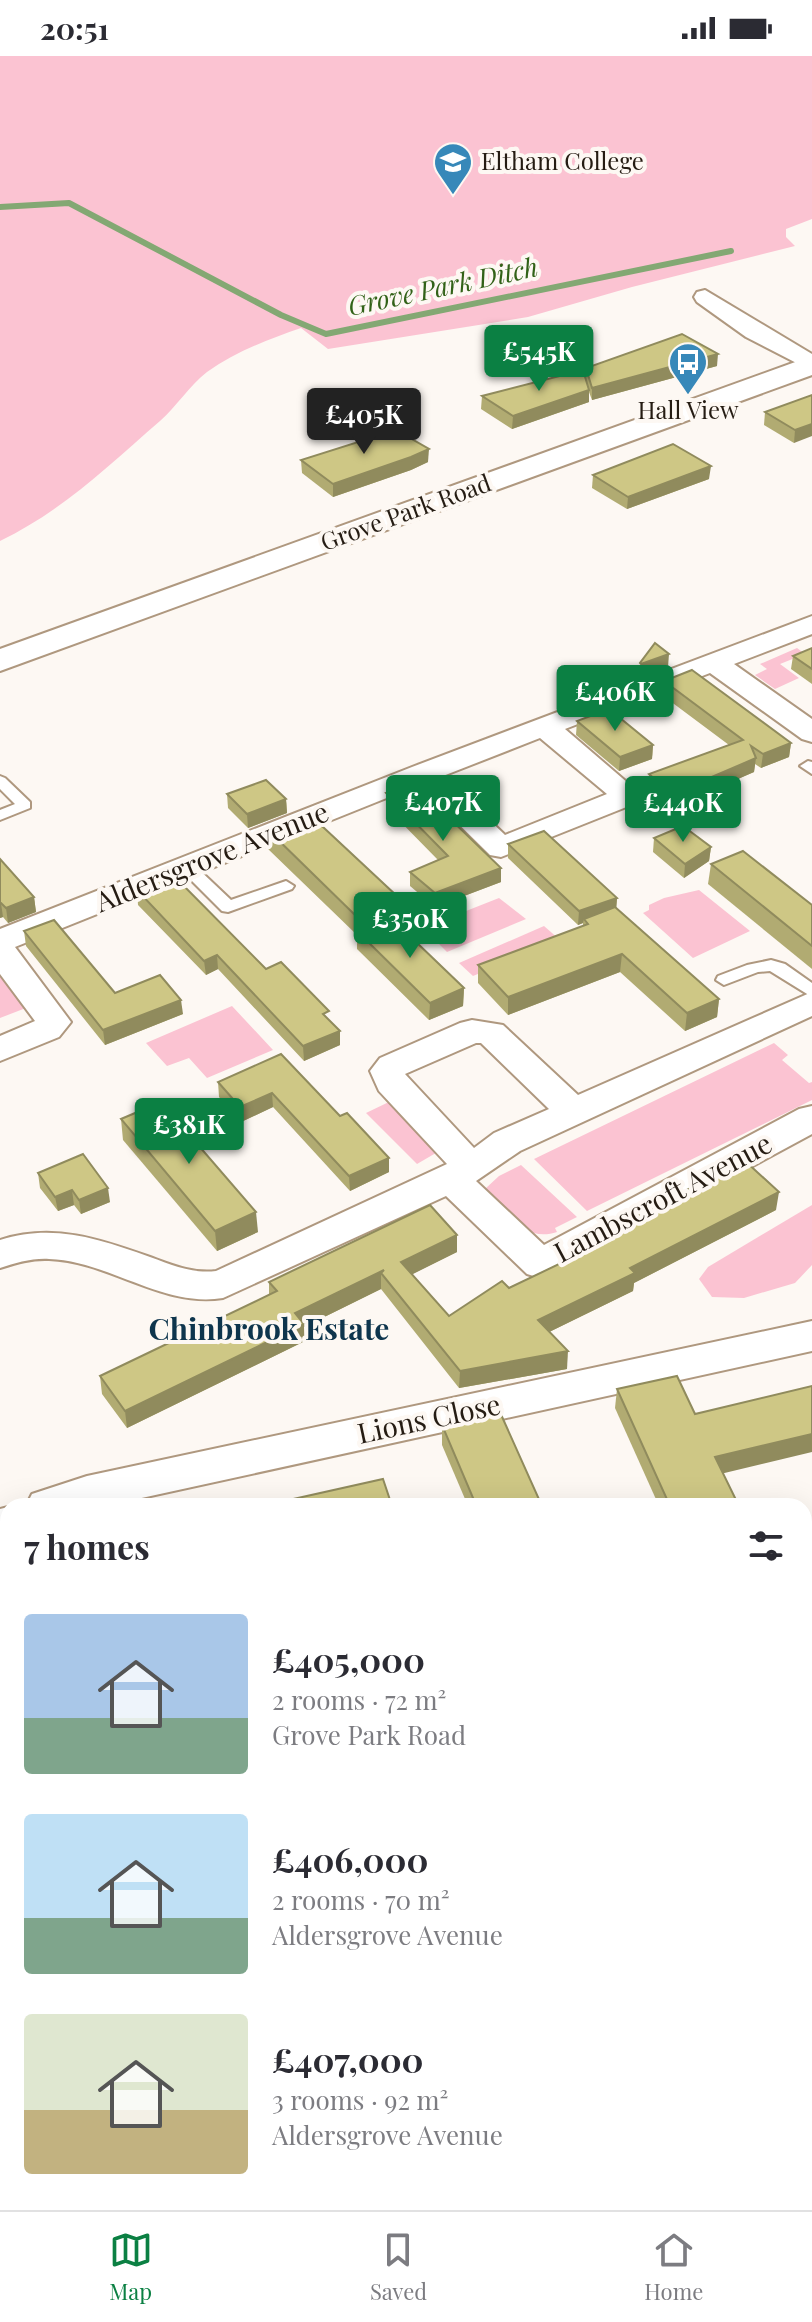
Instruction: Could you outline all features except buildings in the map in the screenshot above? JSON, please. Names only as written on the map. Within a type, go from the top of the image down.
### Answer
[{"type":"main road","name":"Grove Park Road","points":[[0,661],[812,364]]},
{"type":"street","points":[[705,297],[754,332],[812,364]]},
{"type":"street","name":"Aldersgrove Avenue","points":[[0,941],[423,773],[812,624]]},
{"type":"street","points":[[715,663],[812,733]]},
{"type":"street","points":[[423,773],[501,848],[628,796],[546,728]]},
{"type":"street","points":[[0,951],[54,1022],[47,1029],[0,1049]]},
{"type":"street","points":[[0,1254],[16,1247],[51,1242],[183,1283],[204,1287],[223,1284],[461,1172],[507,1142],[809,1006]]},
{"type":"street","points":[[461,1172],[391,1083],[387,1071],[392,1066],[472,1031],[491,1033],[575,1113]]},
{"type":"street","name":"Lambscroft Avenue","points":[[461,1172],[540,1264],[812,1118]]},
{"type":"street","name":"Lions Close","points":[[72,1498],[812,1336]]},
{"type":"lane","points":[[0,781],[25,805],[0,815]]},
{"type":"lane","points":[[187,867],[228,907],[286,886]]},
{"type":"lane","points":[[724,980],[759,965],[776,964],[809,1006]]},
{"type":"shaded area","name":"Eltham College","points":[[0,56],[812,56],[812,219],[786,229],[786,237],[795,246],[528,317],[328,349],[301,328],[265,341],[207,372],[160,421],[85,486],[45,515],[0,541]]},
{"type":"shaded area","points":[[797,648],[805,654],[780,664],[799,678],[775,689],[755,675],[767,669],[760,664]]},
{"type":"shaded area","points":[[699,890],[750,931],[693,958],[643,913],[649,910],[649,905],[664,898]]},
{"type":"shaded area","points":[[499,898],[526,919],[447,952],[423,928]]},
{"type":"shaded area","points":[[544,926],[560,940],[473,976],[459,963]]},
{"type":"shaded area","points":[[0,968],[31,1006],[0,1018]]},
{"type":"shaded area","points":[[232,1006],[273,1050],[207,1078],[189,1058],[167,1066],[146,1043]]},
{"type":"shaded area","points":[[774,1043],[788,1055],[782,1060],[809,1083],[812,1082],[812,1100],[587,1211],[534,1159]]},
{"type":"shaded area","points":[[393,1100],[441,1150],[417,1164],[366,1113]]},
{"type":"shaded area","points":[[521,1165],[577,1217],[555,1228],[557,1232],[553,1233],[535,1233],[523,1228],[485,1189],[499,1176]]},
{"type":"shaded area","points":[[812,1205],[812,1265],[795,1283],[744,1298],[712,1297],[699,1279],[708,1267]]},
{"type":"waterway","name":"Grove Park Ditch","points":[[0,207],[69,203],[281,315],[326,334],[731,251]]},
{"type":"place","name":"Eltham College","points":[[453,196]]},
{"type":"place","name":"Hall View","points":[[688,396]]},
{"type":"district","name":"Chinbrook Estate","points":[[269,1330]]}]
